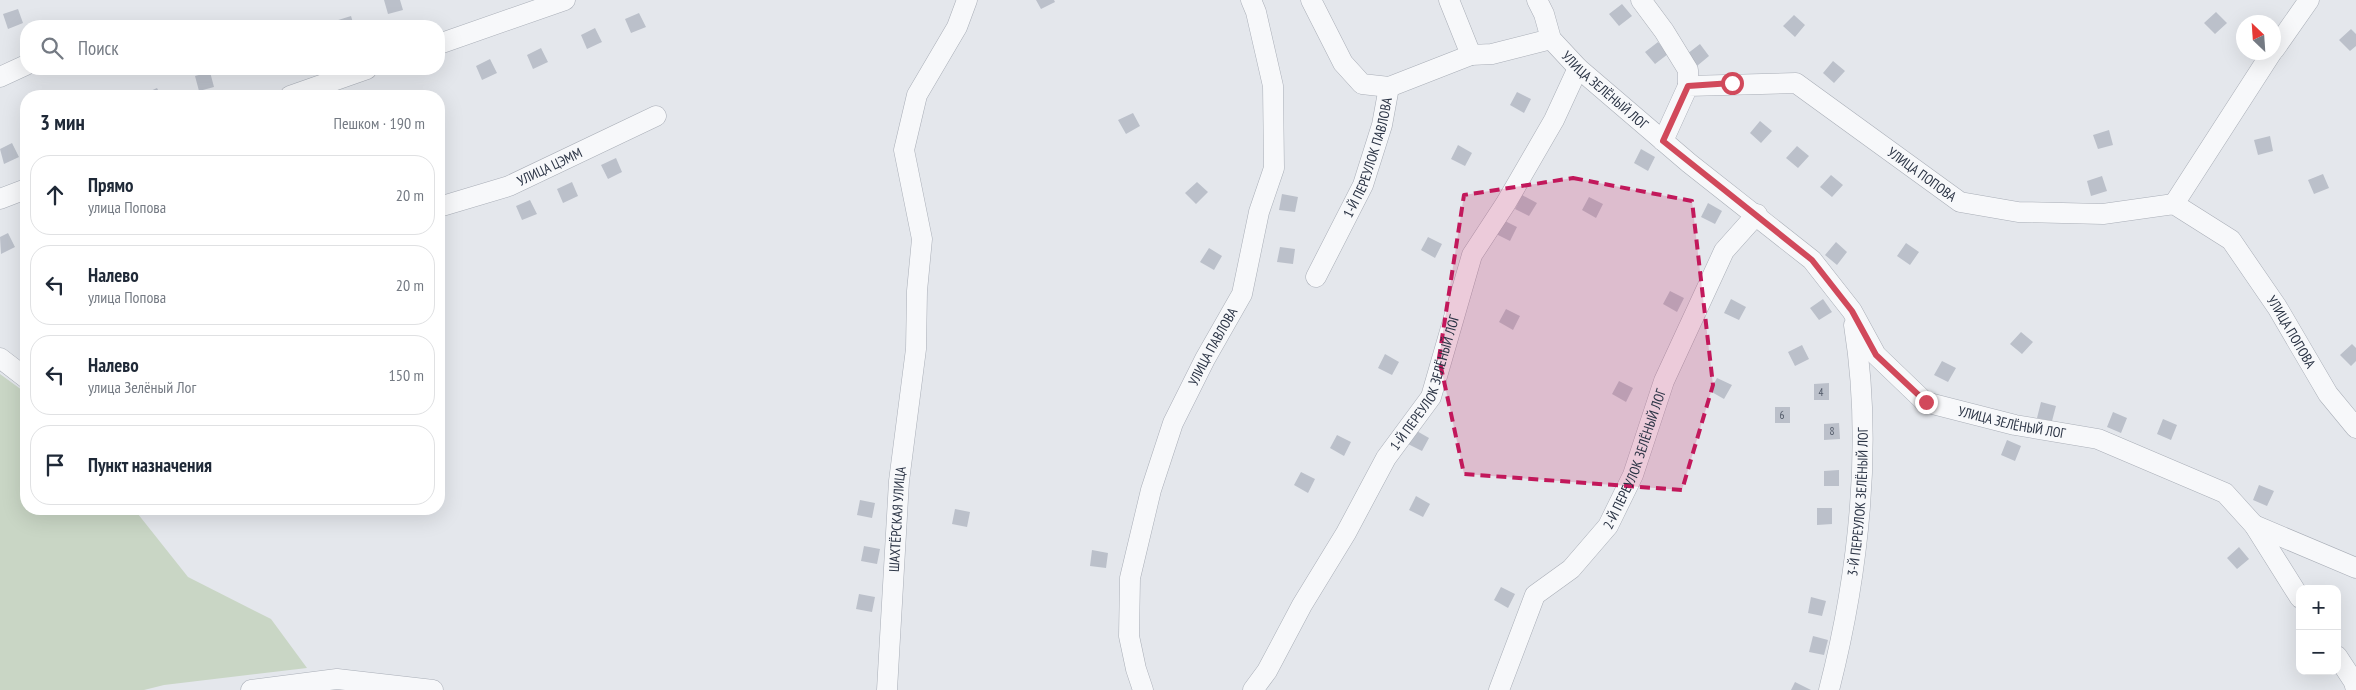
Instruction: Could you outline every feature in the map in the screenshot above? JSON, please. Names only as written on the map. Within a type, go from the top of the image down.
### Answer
[{"type":"street","points":[[445,42],[565,0]]},
{"type":"street","name":"ШАХТЁРСКАЯ УЛИЦА","points":[[887,690],[900,481],[916,349],[917,291],[922,239],[904,150],[917,94],[957,27],[967,0]]},
{"type":"street","name":"УЛИЦА ПАВЛОВА","points":[[1143,690],[1129,636],[1130,578],[1151,490],[1172,423],[1205,359],[1242,294],[1259,212],[1274,168],[1273,86],[1256,12],[1251,0]]},
{"type":"street","points":[[1311,0],[1343,63],[1362,84],[1389,87]]},
{"type":"street","points":[[1449,0],[1471,55]]},
{"type":"street","name":"УЛИЦА ЗЕЛЁНЫЙ ЛОГ","points":[[1537,0],[1544,14],[1551,39],[1578,68],[1663,141],[1757,214],[1812,260],[1852,311],[1876,355],[1926,402],[2015,425],[2098,439],[2225,493],[2254,525],[2296,592]]},
{"type":"street","points":[[1641,0],[1664,31],[1688,70],[1688,86],[1663,141]]},
{"type":"street","points":[[2281,39],[2309,0]]},
{"type":"street","name":"1-Й ПЕРЕУЛОК ПАВЛОВА","points":[[1316,277],[1363,185],[1382,125],[1389,87],[1471,55],[1492,54],[1551,39]]},
{"type":"street","points":[[2174,204],[2266,60]]},
{"type":"street","points":[[0,77],[20,68]]},
{"type":"street","name":"1-Й ПЕРЕУЛОК ЗЕЛЁНЫЙ ЛОГ","points":[[1253,690],[1267,670],[1302,605],[1346,533],[1386,458],[1431,397],[1472,255],[1506,203],[1554,120],[1578,68]]},
{"type":"street","points":[[307,90],[350,75]]},
{"type":"street","name":"УЛИЦА ПОПОВА","points":[[1688,86],[1796,83],[1960,202],[2018,212],[2103,214],[2174,204],[2231,240],[2277,307],[2328,394],[2356,428]]},
{"type":"street","name":"УЛИЦА ЦЭММ","points":[[445,205],[509,186],[656,116]]},
{"type":"street","points":[[0,199],[20,191]]},
{"type":"street","name":"2-Й ПЕРЕУЛОК ЗЕЛЁНЫЙ ЛОГ","points":[[1499,690],[1535,595],[1571,569],[1608,526],[1633,475],[1664,381],[1724,251],[1757,214]]},
{"type":"street","name":"3-Й ПЕРЕУЛОК ЗЕЛЁНЫЙ ЛОГ","points":[[1829,690],[1842,640],[1857,533],[1864,444],[1861,367],[1852,311]]},
{"type":"street","points":[[0,358],[20,373]]},
{"type":"street","points":[[2254,525],[2356,568]]},
{"type":"street","points":[[2341,662],[2354,682],[2356,690]]},
{"type":"street","points":[[251,690],[337,679],[433,690]]},
{"type":"highlighted area","points":[[1573,178],[1692,201],[1713,385],[1682,490],[1464,474],[1439,358],[1464,195]]},
{"type":"green space","points":[[0,374],[20,389],[20,515],[139,515],[188,577],[271,619],[307,668],[164,685],[144,690],[0,690]]},
{"type":"building","points":[[384,0],[400,0],[403,10],[388,14]]},
{"type":"building","points":[[1036,0],[1054,0],[1055,2],[1041,9]]},
{"type":"building","points":[[1622,4],[1632,16],[1619,26],[1609,14]]},
{"type":"building","points":[[18,9],[22,20],[20,20],[20,24],[8,29],[3,14]]},
{"type":"building","points":[[2216,12],[2227,23],[2215,34],[2204,23]]},
{"type":"building","points":[[639,13],[646,27],[631,33],[625,19]]},
{"type":"building","points":[[1794,15],[1805,25],[1795,37],[1783,26]]},
{"type":"building","points":[[351,16],[352,20],[338,20]]},
{"type":"building","points":[[595,28],[602,42],[587,49],[581,35]]},
{"type":"building","points":[[2351,29],[2356,34],[2356,46],[2350,51],[2339,40]]},
{"type":"building","points":[[1658,42],[1668,54],[1655,64],[1645,52]]},
{"type":"building","points":[[1700,44],[1709,56],[1697,66],[1687,54]]},
{"type":"building","points":[[541,48],[548,62],[533,69],[527,55]]},
{"type":"building","points":[[490,59],[497,73],[482,80],[476,66]]},
{"type":"building","points":[[1833,61],[1845,71],[1834,83],[1823,73]]},
{"type":"building","points":[[211,75],[214,87],[199,90],[195,76]]},
{"type":"building","points":[[1517,92],[1531,99],[1524,113],[1510,105]]},
{"type":"building","points":[[1133,113],[1140,126],[1126,134],[1118,120]]},
{"type":"building","points":[[1760,121],[1772,131],[1761,143],[1750,133]]},
{"type":"building","points":[[2109,130],[2113,145],[2098,149],[2093,135]]},
{"type":"building","points":[[2270,136],[2273,151],[2258,155],[2254,140]]},
{"type":"building","points":[[12,143],[19,157],[4,164],[0,149]]},
{"type":"building","points":[[1458,145],[1472,153],[1465,166],[1451,159]]},
{"type":"building","points":[[1797,146],[1809,156],[1798,168],[1786,158]]},
{"type":"building","points":[[1641,149],[1655,157],[1648,171],[1634,163]]},
{"type":"building","points":[[616,158],[622,172],[608,179],[601,165]]},
{"type":"building","points":[[2323,174],[2329,188],[2314,194],[2308,180]]},
{"type":"building","points":[[1831,175],[1843,185],[1832,197],[1820,187]]},
{"type":"building","points":[[2102,176],[2107,191],[2091,196],[2087,181]]},
{"type":"building","points":[[572,182],[578,196],[563,203],[557,189]]},
{"type":"building","points":[[1197,182],[1208,192],[1196,204],[1185,193]]},
{"type":"building","points":[[1282,194],[1298,197],[1295,212],[1279,210]]},
{"type":"building","points":[[1522,195],[1537,203],[1529,216],[1515,209]]},
{"type":"building","points":[[1589,197],[1603,204],[1596,218],[1582,210]]},
{"type":"building","points":[[530,200],[537,214],[522,220],[516,206]]},
{"type":"building","points":[[1708,203],[1722,211],[1715,224],[1701,217]]},
{"type":"building","points":[[1503,220],[1517,227],[1510,241],[1496,234]]},
{"type":"building","points":[[8,233],[15,247],[1,254],[0,237]]},
{"type":"building","points":[[1428,237],[1442,244],[1435,258],[1421,250]]},
{"type":"building","points":[[1836,242],[1847,252],[1837,265],[1825,255]]},
{"type":"building","points":[[1906,243],[1919,252],[1910,265],[1897,256]]},
{"type":"building","points":[[1280,247],[1295,249],[1293,264],[1277,262]]},
{"type":"building","points":[[1209,248],[1222,256],[1214,270],[1200,262]]},
{"type":"building","points":[[1670,291],[1684,298],[1677,312],[1663,304]]},
{"type":"building","points":[[1731,299],[1746,307],[1739,320],[1724,313]]},
{"type":"building","points":[[1823,299],[1832,312],[1819,320],[1810,308]]},
{"type":"building","points":[[1506,309],[1520,316],[1513,330],[1499,322]]},
{"type":"building","points":[[2021,332],[2033,342],[2022,354],[2010,344]]},
{"type":"building","points":[[2352,344],[2356,348],[2356,361],[2351,366],[2340,355]]},
{"type":"building","points":[[1802,345],[1809,359],[1795,366],[1788,352]]},
{"type":"building","points":[[1385,354],[1399,362],[1392,375],[1378,368]]},
{"type":"building","points":[[1942,361],[1956,368],[1948,382],[1934,375]]},
{"type":"building","points":[[1717,378],[1732,385],[1724,399],[1710,391]]},
{"type":"building","points":[[1619,381],[1633,388],[1626,402],[1612,394]]},
{"type":"building","points":[[1829,383],[1829,400],[1814,400],[1814,384]]},
{"type":"building","points":[[2041,402],[2056,406],[2052,421],[2037,418]]},
{"type":"building","points":[[1775,407],[1790,407],[1790,423],[1775,423]]},
{"type":"building","points":[[2113,412],[2127,418],[2121,433],[2107,427]]},
{"type":"building","points":[[2163,419],[2177,425],[2171,440],[2157,434]]},
{"type":"building","points":[[1839,423],[1840,439],[1824,440],[1824,424]]},
{"type":"building","points":[[1415,430],[1429,438],[1422,451],[1408,444]]},
{"type":"building","points":[[1337,435],[1351,442],[1344,456],[1330,448]]},
{"type":"building","points":[[2007,440],[2021,446],[2015,461],[2001,455]]},
{"type":"building","points":[[1839,470],[1839,486],[1824,486],[1824,471]]},
{"type":"building","points":[[1301,472],[1315,479],[1308,493],[1294,485]]},
{"type":"building","points":[[2259,485],[2274,491],[2267,506],[2253,500]]},
{"type":"building","points":[[1416,496],[1430,504],[1423,517],[1409,510]]},
{"type":"building","points":[[860,500],[875,503],[872,518],[857,515]]},
{"type":"building","points":[[1817,508],[1832,508],[1832,524],[1817,525]]},
{"type":"building","points":[[955,509],[970,512],[967,527],[952,524]]},
{"type":"building","points":[[864,546],[880,549],[877,564],[861,561]]},
{"type":"building","points":[[2239,547],[2249,559],[2237,569],[2227,558]]},
{"type":"building","points":[[1092,550],[1108,553],[1106,568],[1090,566]]},
{"type":"building","points":[[1501,587],[1515,594],[1508,608],[1494,600]]},
{"type":"building","points":[[859,594],[875,597],[872,612],[856,609]]},
{"type":"building","points":[[1811,597],[1826,601],[1822,616],[1808,613]]},
{"type":"building","points":[[1813,636],[1828,640],[1824,655],[1809,652]]},
{"type":"building","points":[[1795,682],[1811,690],[1791,690]]},
{"type":"route","points":[[1732,83],[1688,86],[1663,141],[1757,214],[1812,260],[1852,311],[1876,355],[1926,402]]}]
